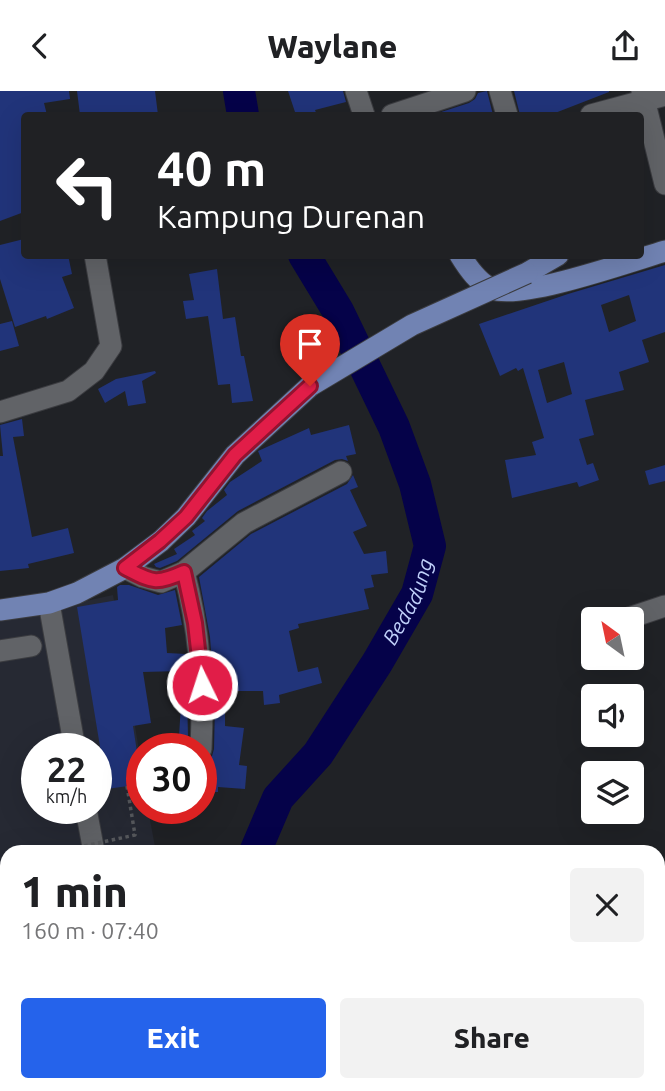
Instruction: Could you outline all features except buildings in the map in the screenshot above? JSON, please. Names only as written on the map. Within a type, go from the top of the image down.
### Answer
[{"type":"main road","points":[[644,257],[665,251]]},
{"type":"main road","points":[[463,259],[482,282],[493,289],[506,292],[532,290],[638,259]]},
{"type":"main road","points":[[0,610],[50,603],[77,593],[125,568],[186,517],[235,455],[310,386],[412,325],[527,273],[551,259]]},
{"type":"street","points":[[356,91],[363,112]]},
{"type":"street","points":[[401,112],[465,91]]},
{"type":"street","points":[[500,91],[506,112]]},
{"type":"street","points":[[600,112],[643,96],[665,95]]},
{"type":"street","points":[[643,96],[665,184]]},
{"type":"street","points":[[0,412],[68,391],[94,371],[110,346],[96,259]]},
{"type":"street","points":[[125,568],[161,582],[184,572],[244,523],[341,473]]},
{"type":"street","points":[[184,572],[201,662],[202,733]]},
{"type":"street","points":[[50,603],[72,733]]},
{"type":"street","points":[[644,613],[665,606]]},
{"type":"street","points":[[0,651],[31,646]]},
{"type":"street","points":[[89,824],[93,845]]},
{"type":"path","points":[[89,845],[135,835],[133,824]]},
{"type":"shaded area","points":[[113,595],[136,733],[126,733],[126,824],[151,824],[155,845],[0,845],[0,620]]},
{"type":"waterway","name":"Bedadung","points":[[239,91],[242,112]]},
{"type":"waterway","name":"Bedadung","points":[[258,845],[278,798],[318,754],[377,663],[417,594],[430,546],[415,484],[394,427],[338,311],[306,259]]},
{"type":"route","points":[[202,685],[195,623],[184,572],[161,582],[125,568],[186,517],[235,455],[310,386]]}]
